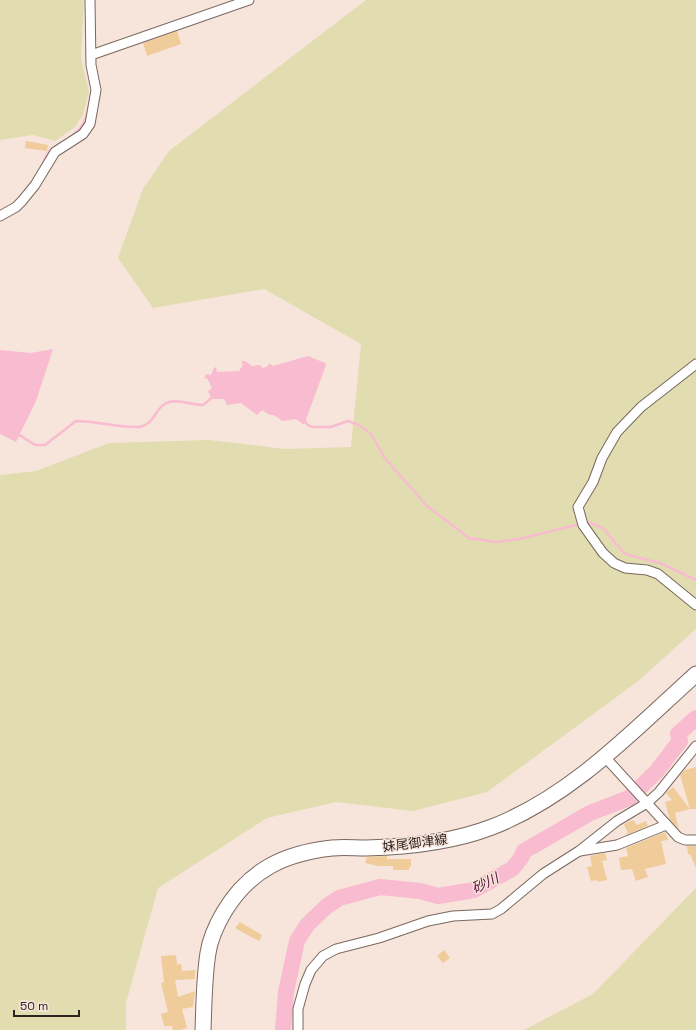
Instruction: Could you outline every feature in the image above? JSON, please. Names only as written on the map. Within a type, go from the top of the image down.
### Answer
[{"type":"main road","name":"妹尾御津線","points":[[203,1030],[208,951],[218,923],[230,903],[245,884],[269,865],[299,853],[334,848],[400,846],[463,836],[490,828],[537,806],[604,756],[696,674]]},
{"type":"street","points":[[0,216],[22,201],[35,185],[55,152],[83,134],[90,124],[96,90],[91,64],[90,0]]},
{"type":"street","points":[[91,55],[249,0]]},
{"type":"street","points":[[696,364],[641,407],[616,432],[602,458],[593,482],[578,507],[582,524],[603,553],[614,563],[625,568],[647,570],[658,574],[696,605]]},
{"type":"street","points":[[298,1030],[298,1009],[305,984],[312,970],[323,956],[336,949],[379,938],[428,921],[453,916],[492,914],[501,909],[544,874],[579,851],[617,821],[659,792],[696,746]]},
{"type":"street","points":[[604,756],[678,837],[685,840],[696,840]]},
{"type":"street","points":[[579,851],[617,845],[666,825]]},
{"type":"shaded area","points":[[0,0],[84,0],[81,58],[89,92],[83,115],[75,127],[55,141],[33,135],[0,140]]},
{"type":"shaded area","points":[[366,0],[696,0],[696,629],[637,682],[487,792],[413,811],[336,802],[267,818],[158,888],[126,1003],[126,1030],[0,1030],[0,475],[36,471],[109,443],[209,440],[285,449],[351,447],[361,344],[264,289],[153,308],[118,258],[143,189],[169,151]]},
{"type":"shaded area","points":[[53,349],[36,401],[16,442],[0,434],[0,350],[31,353]]},
{"type":"shaded area","points":[[308,356],[325,363],[326,365],[304,425],[296,419],[282,421],[274,415],[270,415],[262,410],[257,415],[241,403],[227,405],[224,399],[212,399],[208,391],[212,388],[207,378],[204,379],[206,374],[211,375],[216,367],[217,372],[239,371],[243,365],[241,361],[245,361],[252,366],[260,365],[263,368],[268,366],[269,363],[273,366]]},
{"type":"shaded area","points":[[696,888],[696,1030],[524,1030],[593,994]]},
{"type":"building","points":[[177,31],[181,44],[147,56],[143,43]]},
{"type":"building","points":[[26,141],[48,145],[47,151],[25,148]]},
{"type":"building","points":[[696,767],[696,809],[690,809],[680,775],[685,770]]},
{"type":"building","points":[[673,787],[690,809],[675,813],[679,829],[670,820],[665,802],[672,800],[666,793]]},
{"type":"building","points":[[633,820],[637,825],[646,821],[648,826],[624,836],[628,833],[624,824]]},
{"type":"building","points":[[665,832],[668,840],[661,841],[666,864],[645,869],[648,877],[636,881],[632,869],[621,870],[619,858],[628,856],[626,848]]},
{"type":"building","points":[[687,846],[696,846],[696,868],[690,854],[688,854]]},
{"type":"building","points":[[605,853],[607,860],[602,861],[607,880],[597,882],[597,880],[591,881],[587,867],[592,866],[590,856]]},
{"type":"building","points":[[387,856],[387,859],[411,859],[411,867],[409,867],[409,870],[393,870],[393,866],[378,866],[365,863],[367,857]]},
{"type":"building","points":[[240,922],[262,935],[259,941],[235,928]]},
{"type":"building","points":[[444,950],[450,958],[443,963],[437,956]]},
{"type":"building","points":[[176,955],[177,965],[181,964],[182,971],[195,970],[195,979],[175,980],[178,997],[195,991],[193,1007],[182,1009],[187,1028],[180,1030],[173,1030],[172,1026],[164,1026],[161,1014],[168,1012],[161,983],[164,982],[161,956]]},
{"type":"waterway","points":[[73,135],[82,126],[89,107]]},
{"type":"waterway","points":[[43,163],[49,151],[53,149]]},
{"type":"waterway","points":[[18,434],[35,445],[45,445],[76,421],[139,427],[148,423],[164,404],[177,401],[203,405],[214,396]]},
{"type":"waterway","points":[[303,419],[309,426],[314,427],[331,427],[348,421],[359,425],[371,434],[384,457],[427,506],[469,538],[496,542],[519,539],[588,522],[603,528],[623,552],[628,555],[660,563],[696,580]]},
{"type":"waterway","name":"砂川","points":[[283,1030],[286,992],[297,941],[307,925],[327,906],[339,898],[380,887],[420,891],[438,896],[474,890],[512,869],[521,858],[524,851],[590,813],[629,798],[656,772],[680,741],[678,734],[696,718]]}]
